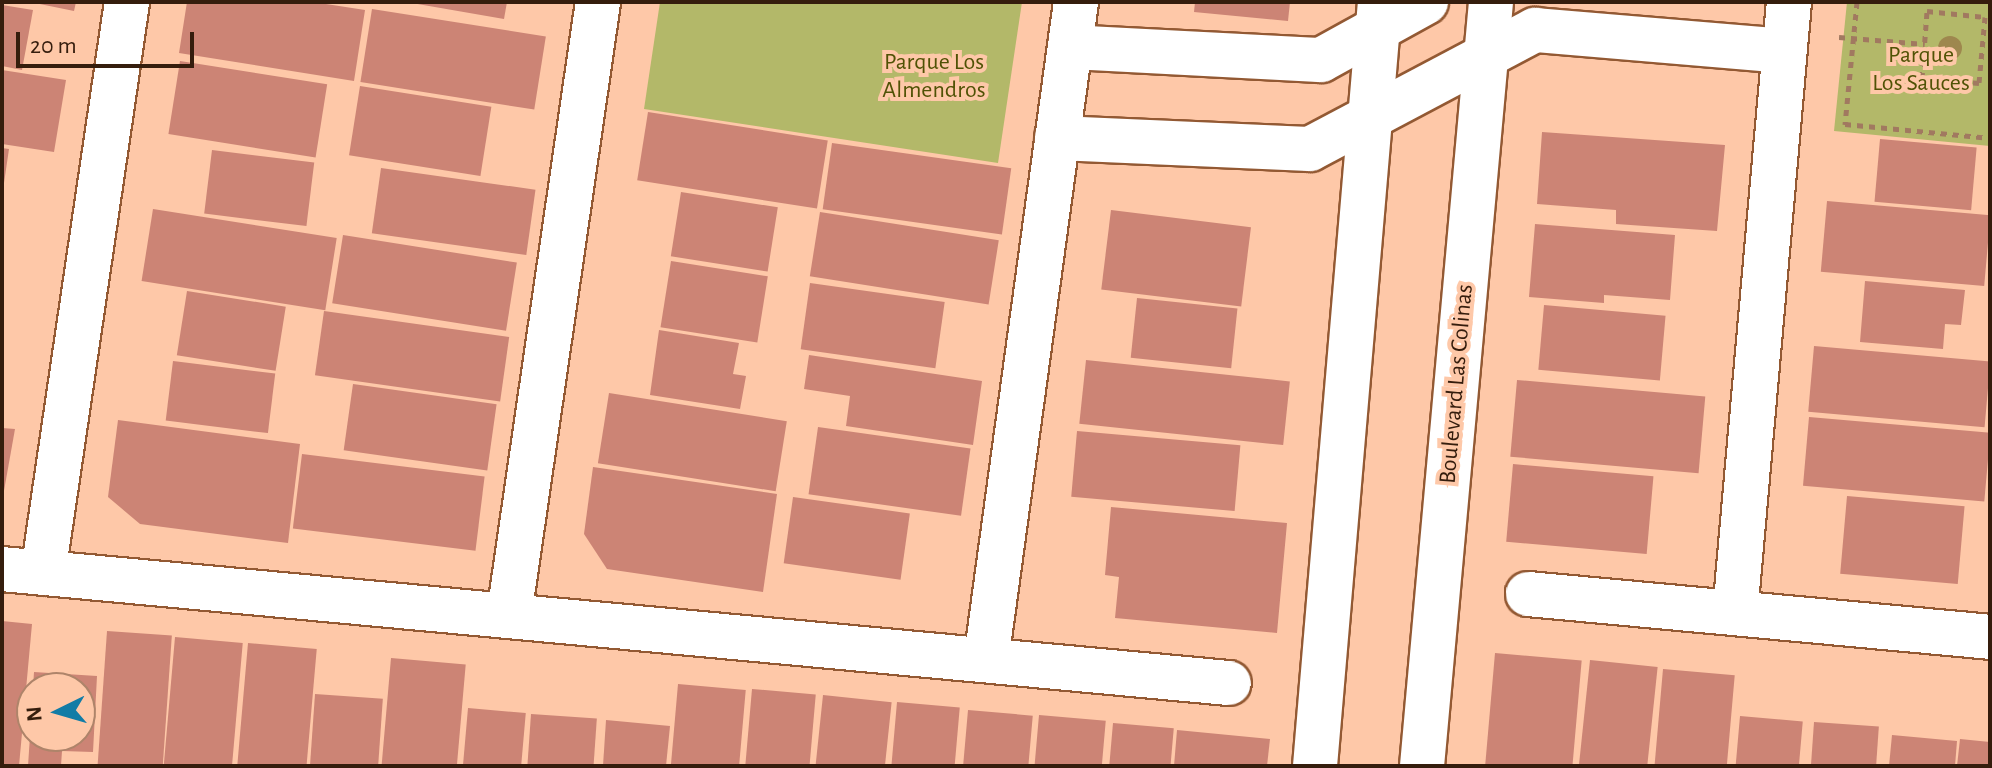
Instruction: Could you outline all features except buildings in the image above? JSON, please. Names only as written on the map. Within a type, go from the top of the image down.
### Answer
[{"type":"street","points":[[127,2],[23,571],[1229,683]]},
{"type":"street","points":[[509,615],[598,2]]},
{"type":"street","points":[[986,660],[1076,2]]},
{"type":"street","points":[[1070,47],[1321,60],[1379,15],[1426,2]]},
{"type":"street","name":"Boulevard Las Colinas","points":[[1422,766],[1491,2]]},
{"type":"street","points":[[1315,766],[1379,15]]},
{"type":"street","points":[[1057,138],[1310,149],[1486,60],[1535,30],[1786,29],[1735,613]]},
{"type":"street","points":[[1528,594],[1990,637]]},
{"type":"path","points":[[1857,2],[1845,124],[1990,138]]},
{"type":"path","points":[[1927,11],[1985,17],[1979,83],[1922,78],[1925,44],[1927,11]]},
{"type":"path","points":[[1786,29],[1925,44]]},
{"type":"path","points":[[1982,49],[1990,50]]},
{"type":"green space","name":"Parque Los Almendros","points":[[660,2],[1022,2],[998,163],[644,109]]},
{"type":"green space","name":"Parque Los Sauces","points":[[1847,2],[1990,2],[1990,146],[1834,131]]}]
